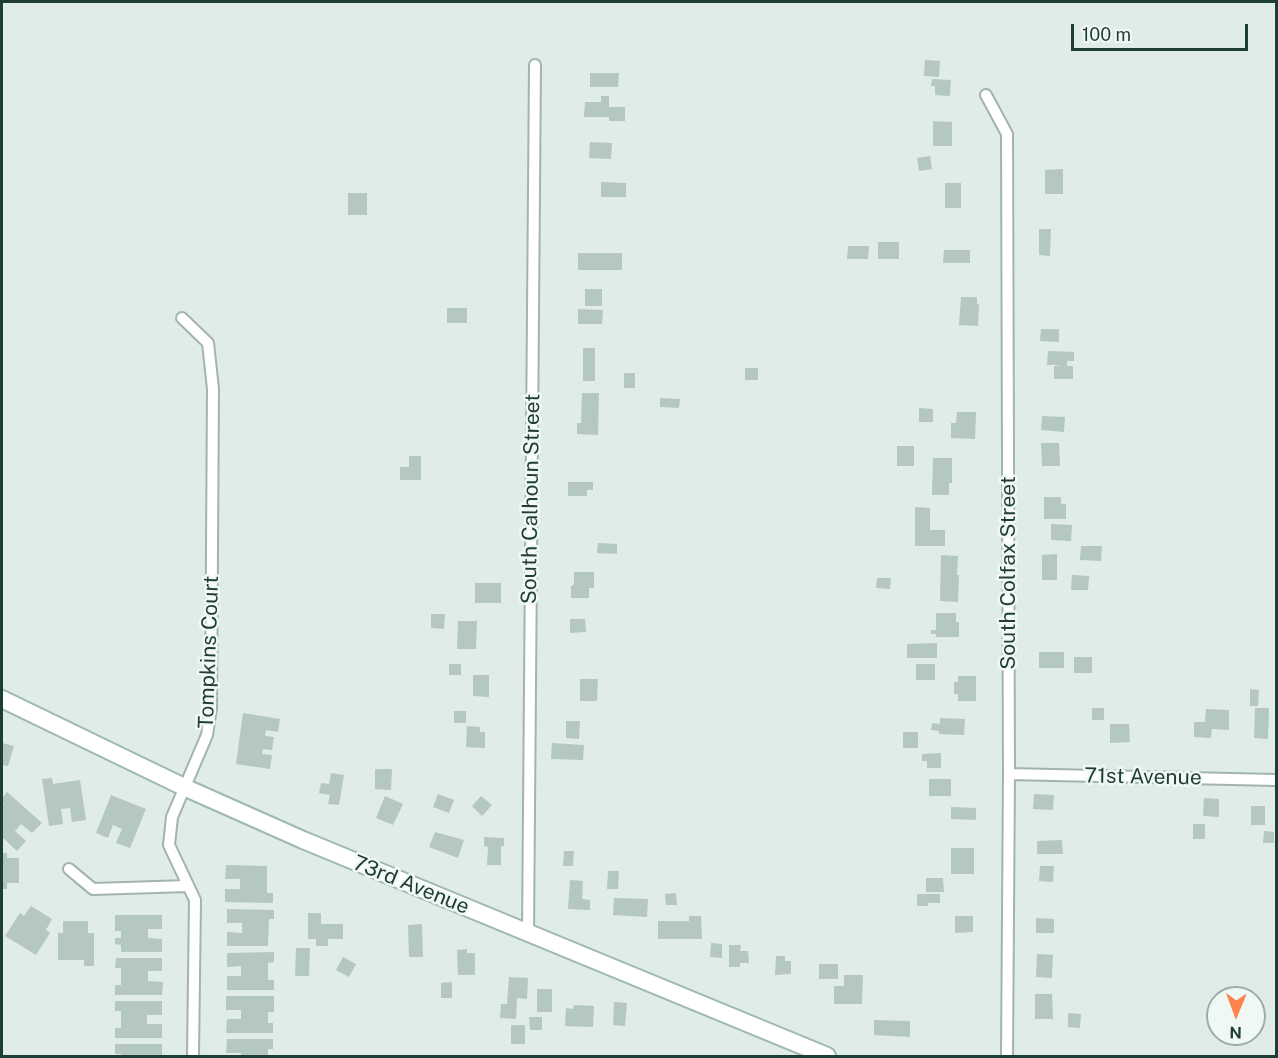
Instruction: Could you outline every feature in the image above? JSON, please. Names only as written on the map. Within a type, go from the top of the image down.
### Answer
[{"type":"street","name":"South Calhoun Street","points":[[528,933],[535,65]]},
{"type":"street","name":"South Colfax Street","points":[[986,95],[1007,134],[1009,774],[1007,1056]]},
{"type":"street","name":"Tompkins Court","points":[[182,318],[208,343],[213,389],[211,708],[207,735],[172,817],[170,845],[195,900],[194,1056]]},
{"type":"street","name":"73rd Avenue","points":[[2,699],[186,788],[303,840],[827,1056]]},
{"type":"street","name":"71st Avenue","points":[[1009,774],[1276,780]]},
{"type":"street","points":[[69,869],[93,889],[188,886]]},
{"type":"building","points":[[925,60],[940,61],[939,77],[924,76]]},
{"type":"building","points":[[590,73],[619,73],[618,87],[590,87]]},
{"type":"building","points":[[932,79],[951,80],[950,96],[935,95],[935,86],[931,86]]},
{"type":"building","points":[[601,96],[609,96],[609,107],[625,107],[625,121],[609,121],[609,117],[584,117],[585,102],[601,102]]},
{"type":"building","points":[[933,121],[952,122],[952,146],[933,146]]},
{"type":"building","points":[[590,142],[612,143],[611,159],[589,158]]},
{"type":"building","points":[[930,156],[932,169],[919,171],[917,158]]},
{"type":"building","points":[[1063,169],[1063,194],[1045,194],[1045,170]]},
{"type":"building","points":[[601,182],[626,183],[626,197],[601,197]]},
{"type":"building","points":[[945,183],[961,183],[961,208],[945,208]]},
{"type":"building","points":[[348,193],[367,193],[367,215],[348,215]]},
{"type":"building","points":[[1039,229],[1051,229],[1050,256],[1039,255]]},
{"type":"building","points":[[878,242],[899,242],[899,259],[878,259]]},
{"type":"building","points":[[848,246],[869,246],[868,259],[847,259]]},
{"type":"building","points":[[944,250],[970,250],[970,263],[943,263]]},
{"type":"building","points":[[578,253],[622,253],[622,270],[578,270]]},
{"type":"building","points":[[585,289],[602,289],[602,306],[585,306]]},
{"type":"building","points":[[961,297],[977,297],[978,326],[959,325]]},
{"type":"building","points":[[447,308],[467,308],[467,323],[447,323]]},
{"type":"building","points":[[578,309],[603,310],[602,324],[578,324]]},
{"type":"building","points":[[1041,329],[1059,329],[1059,342],[1040,341]]},
{"type":"building","points":[[583,348],[595,348],[595,381],[583,381]]},
{"type":"building","points":[[1048,351],[1074,352],[1074,361],[1067,361],[1067,366],[1073,366],[1073,379],[1054,379],[1054,366],[1062,365],[1047,365]]},
{"type":"building","points":[[745,368],[758,368],[758,380],[745,380]]},
{"type":"building","points":[[624,373],[635,373],[635,388],[624,388]]},
{"type":"building","points":[[582,393],[599,393],[598,435],[577,434],[577,423],[581,423]]},
{"type":"building","points":[[660,398],[680,399],[679,408],[660,407]]},
{"type":"building","points":[[919,408],[933,409],[933,422],[919,422]]},
{"type":"building","points":[[957,412],[976,412],[975,439],[951,438],[951,423],[956,423]]},
{"type":"building","points":[[1042,416],[1065,417],[1064,432],[1041,430]]},
{"type":"building","points":[[1041,443],[1059,443],[1060,466],[1042,466]]},
{"type":"building","points":[[897,446],[914,446],[914,466],[897,466]]},
{"type":"building","points":[[409,456],[421,456],[421,480],[400,480],[400,467],[409,467]]},
{"type":"building","points":[[933,458],[952,458],[952,483],[949,483],[949,495],[932,495]]},
{"type":"building","points":[[568,482],[593,482],[593,490],[587,490],[587,496],[568,496]]},
{"type":"building","points":[[1044,497],[1061,497],[1061,504],[1066,504],[1066,519],[1044,519]]},
{"type":"building","points":[[915,507],[930,508],[930,530],[945,530],[945,546],[915,546]]},
{"type":"building","points":[[1051,524],[1072,525],[1071,541],[1051,540]]},
{"type":"building","points":[[598,543],[617,544],[617,554],[597,553]]},
{"type":"building","points":[[1081,546],[1102,546],[1101,561],[1080,560]]},
{"type":"building","points":[[1057,554],[1057,580],[1042,580],[1042,555]]},
{"type":"building","points":[[941,555],[958,556],[958,602],[940,601]]},
{"type":"building","points":[[574,572],[594,572],[594,588],[589,588],[589,598],[571,598]]},
{"type":"building","points":[[1072,575],[1089,576],[1088,590],[1071,590]]},
{"type":"building","points":[[877,578],[891,578],[890,589],[876,588]]},
{"type":"building","points":[[475,583],[501,583],[501,603],[475,603]]},
{"type":"building","points":[[936,613],[956,613],[956,622],[959,622],[959,637],[936,637],[936,634],[931,634],[931,630],[936,630]]},
{"type":"building","points":[[431,614],[445,614],[444,629],[431,628]]},
{"type":"building","points":[[570,619],[585,619],[586,632],[570,633]]},
{"type":"building","points":[[458,621],[477,621],[476,649],[457,649]]},
{"type":"building","points":[[937,643],[937,658],[907,658],[907,644]]},
{"type":"building","points":[[1039,652],[1064,652],[1064,668],[1039,668]]},
{"type":"building","points":[[1074,657],[1092,657],[1092,673],[1074,673]]},
{"type":"building","points":[[449,664],[461,664],[461,675],[449,675]]},
{"type":"building","points":[[916,664],[935,664],[935,680],[916,680]]},
{"type":"building","points":[[473,675],[489,675],[489,697],[473,696]]},
{"type":"building","points":[[958,676],[976,676],[976,701],[958,701],[958,694],[954,694],[954,682],[958,682]]},
{"type":"building","points":[[580,679],[598,679],[597,701],[580,701]]},
{"type":"building","points":[[1250,689],[1259,690],[1258,706],[1250,706]]},
{"type":"building","points":[[1092,708],[1104,708],[1104,720],[1092,720]]},
{"type":"building","points":[[1255,708],[1269,708],[1268,739],[1254,738]]},
{"type":"building","points":[[1206,709],[1229,710],[1229,730],[1212,729],[1211,738],[1194,737],[1194,722],[1205,722]]},
{"type":"building","points":[[454,711],[466,711],[466,723],[454,723]]},
{"type":"building","points":[[243,713],[280,719],[278,732],[266,730],[265,736],[274,737],[272,750],[263,749],[262,754],[272,755],[270,769],[236,764]]},
{"type":"building","points":[[940,718],[965,719],[964,735],[939,734],[939,731],[931,730],[932,723],[940,724]]},
{"type":"building","points":[[566,721],[580,721],[579,739],[566,738]]},
{"type":"building","points":[[1110,724],[1129,724],[1130,742],[1110,743]]},
{"type":"building","points":[[467,726],[480,727],[480,732],[485,732],[485,748],[466,747]]},
{"type":"building","points":[[903,732],[918,732],[918,748],[903,748]]},
{"type":"building","points":[[2,743],[14,746],[8,766],[2,765]]},
{"type":"building","points":[[552,743],[584,745],[583,760],[551,759]]},
{"type":"building","points":[[941,753],[941,768],[927,768],[927,761],[922,761],[922,754]]},
{"type":"building","points":[[375,769],[392,769],[391,790],[375,789]]},
{"type":"building","points":[[331,773],[344,775],[339,805],[328,804],[330,795],[319,793],[321,783],[329,784]]},
{"type":"building","points":[[52,778],[53,784],[80,780],[86,820],[72,822],[70,808],[61,809],[63,824],[49,826],[42,779]]},
{"type":"building","points":[[929,779],[951,779],[951,796],[929,796]]},
{"type":"building","points":[[7,792],[42,823],[32,833],[21,824],[15,831],[26,841],[17,851],[2,837],[2,806],[4,803],[2,798]]},
{"type":"building","points":[[438,794],[454,800],[449,813],[433,807]]},
{"type":"building","points":[[1034,794],[1054,795],[1053,810],[1033,809]]},
{"type":"building","points":[[111,795],[146,809],[130,848],[116,843],[122,829],[113,825],[108,838],[96,833]]},
{"type":"building","points":[[385,796],[403,804],[393,825],[376,818]]},
{"type":"building","points":[[481,796],[492,805],[482,816],[472,806]]},
{"type":"building","points":[[1204,798],[1219,799],[1219,817],[1203,816]]},
{"type":"building","points":[[1251,806],[1265,806],[1265,825],[1251,825]]},
{"type":"building","points":[[951,807],[976,808],[976,820],[951,819]]},
{"type":"building","points":[[1193,824],[1205,824],[1205,839],[1193,839]]},
{"type":"building","points":[[1264,831],[1274,832],[1274,843],[1263,843]]},
{"type":"building","points":[[435,832],[464,840],[458,858],[429,847]]},
{"type":"building","points":[[484,837],[504,838],[504,846],[501,846],[501,865],[487,865],[488,847],[484,846]]},
{"type":"building","points":[[1062,840],[1063,854],[1037,854],[1037,841]]},
{"type":"building","points":[[951,848],[974,848],[974,874],[951,874]]},
{"type":"building","points":[[564,851],[574,851],[573,866],[563,866]]},
{"type":"building","points":[[2,853],[7,853],[7,858],[19,858],[19,883],[7,883],[7,889],[2,889]]},
{"type":"building","points":[[226,865],[267,866],[267,893],[273,893],[273,903],[225,902],[225,889],[240,889],[240,879],[225,879]]},
{"type":"building","points":[[1040,866],[1054,866],[1053,882],[1039,881]]},
{"type":"building","points":[[608,871],[619,871],[618,889],[607,889]]},
{"type":"building","points":[[926,878],[943,878],[944,892],[926,892]]},
{"type":"building","points":[[570,880],[583,881],[582,899],[590,900],[590,910],[568,909]]},
{"type":"building","points":[[676,893],[677,905],[666,905],[665,894]]},
{"type":"building","points":[[917,894],[940,894],[940,903],[917,906]]},
{"type":"building","points":[[614,898],[648,899],[647,917],[613,915]]},
{"type":"building","points":[[31,906],[52,919],[46,930],[50,933],[36,955],[5,936],[20,913],[24,916]]},
{"type":"building","points":[[227,909],[274,910],[274,919],[269,919],[268,946],[227,946],[227,932],[242,933],[242,923],[227,923]]},
{"type":"building","points":[[308,913],[321,913],[321,924],[343,924],[343,939],[328,939],[328,946],[316,946],[316,939],[308,939]]},
{"type":"building","points":[[115,915],[162,915],[162,929],[148,929],[148,938],[162,939],[162,952],[121,952],[121,945],[115,944],[115,938],[121,938],[121,931],[115,931]]},
{"type":"building","points":[[689,916],[701,916],[702,939],[658,939],[658,921],[689,921]]},
{"type":"building","points":[[955,916],[973,916],[973,932],[955,933]]},
{"type":"building","points":[[1036,918],[1054,919],[1054,933],[1036,933]]},
{"type":"building","points":[[63,921],[88,921],[88,933],[94,933],[94,966],[84,966],[84,960],[58,960],[58,933],[63,933]]},
{"type":"building","points":[[422,924],[423,957],[409,957],[408,925]]},
{"type":"building","points":[[711,943],[722,944],[722,958],[710,957]]},
{"type":"building","points":[[729,945],[741,945],[740,951],[748,951],[749,963],[740,963],[740,967],[729,967]]},
{"type":"building","points":[[296,948],[310,948],[309,976],[295,976]]},
{"type":"building","points":[[467,949],[467,953],[475,953],[475,975],[458,975],[457,950]]},
{"type":"building","points":[[274,952],[274,962],[268,963],[268,980],[274,980],[274,990],[227,990],[227,976],[241,976],[241,966],[227,967],[227,953]]},
{"type":"building","points":[[1037,954],[1053,955],[1052,978],[1036,977]]},
{"type":"building","points":[[776,956],[785,956],[785,961],[791,961],[791,974],[775,975]]},
{"type":"building","points":[[343,957],[356,964],[349,977],[336,970]]},
{"type":"building","points":[[116,958],[162,958],[162,971],[148,971],[148,981],[163,982],[162,995],[115,995],[115,985],[121,985],[121,968],[115,968]]},
{"type":"building","points":[[819,964],[838,964],[838,979],[819,979]]},
{"type":"building","points":[[844,975],[863,975],[862,1004],[834,1004],[834,986],[844,986]]},
{"type":"building","points":[[509,977],[528,978],[527,999],[517,998],[516,1019],[500,1018],[501,1004],[507,1004]]},
{"type":"building","points":[[452,982],[452,998],[441,998],[441,983]]},
{"type":"building","points":[[537,989],[552,989],[552,1012],[537,1012]]},
{"type":"building","points":[[1035,994],[1052,994],[1053,1019],[1035,1019]]},
{"type":"building","points":[[226,996],[274,996],[274,1012],[268,1012],[268,1023],[273,1023],[273,1033],[226,1033],[227,1019],[241,1019],[241,1010],[226,1010]]},
{"type":"building","points":[[115,1001],[162,1001],[162,1015],[147,1015],[147,1024],[162,1024],[162,1038],[115,1038],[115,1028],[121,1028],[121,1011],[115,1011]]},
{"type":"building","points":[[614,1002],[627,1003],[625,1026],[613,1025]]},
{"type":"building","points":[[574,1005],[594,1006],[593,1027],[565,1026],[566,1008],[573,1009]]},
{"type":"building","points":[[1068,1013],[1081,1014],[1080,1028],[1068,1027]]},
{"type":"building","points":[[529,1017],[542,1017],[542,1030],[530,1030]]},
{"type":"building","points":[[874,1020],[910,1021],[910,1037],[874,1035]]},
{"type":"building","points":[[511,1025],[525,1025],[525,1044],[511,1044]]},
{"type":"building","points":[[227,1039],[273,1039],[273,1049],[268,1049],[268,1056],[241,1056],[241,1053],[226,1053]]},
{"type":"building","points":[[115,1044],[162,1044],[162,1056],[121,1056],[121,1054],[115,1054]]}]
